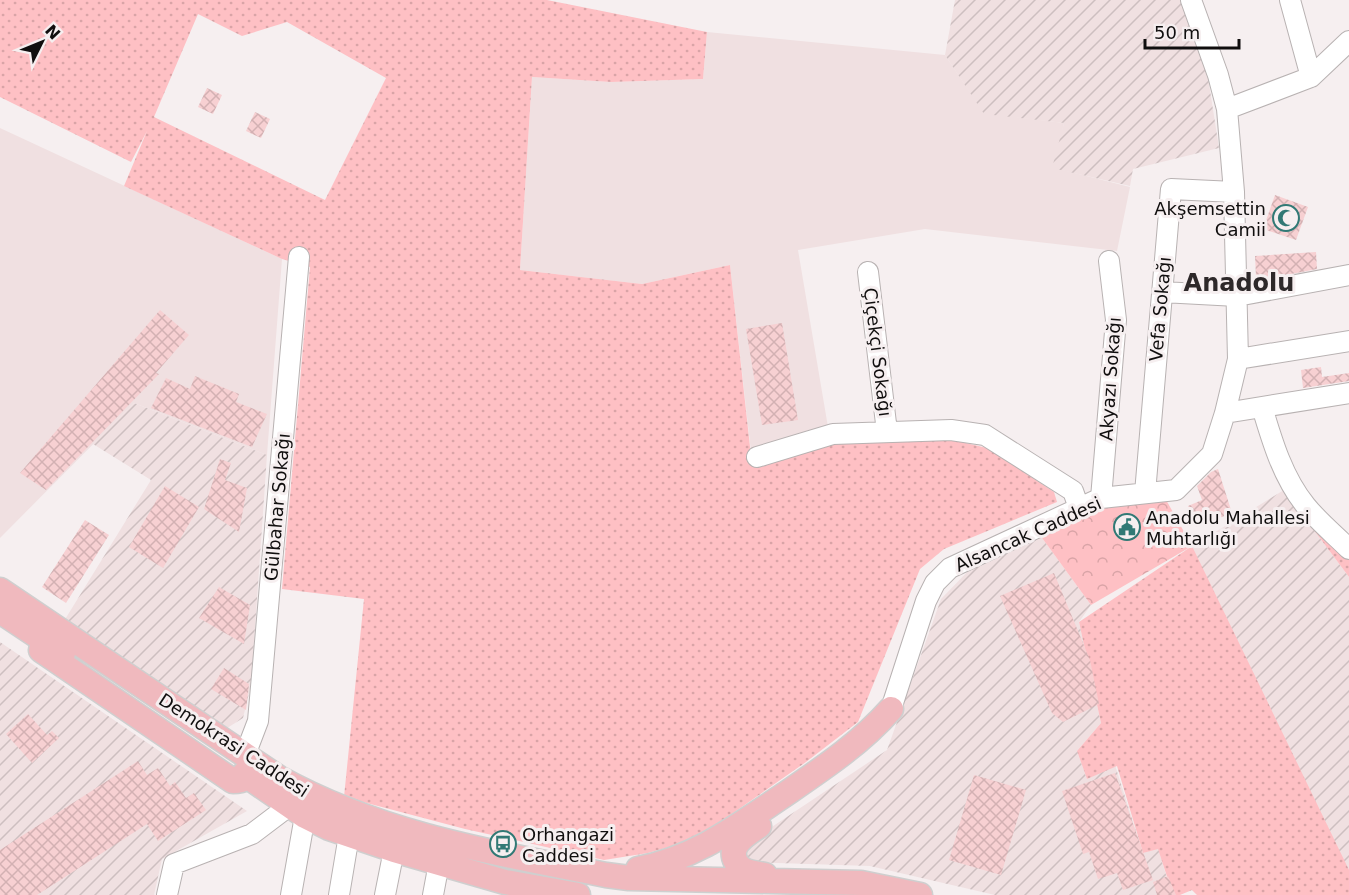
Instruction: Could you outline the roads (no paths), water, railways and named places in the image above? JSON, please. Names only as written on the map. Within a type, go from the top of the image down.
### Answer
[{"type":"main road","name":"Demokrasi Caddesi","points":[[0,590],[247,766],[297,811],[329,828],[439,863],[504,888],[578,895]]},
{"type":"main road","name":"Demokrasi Caddesi","points":[[0,611],[148,708],[247,766],[279,778],[311,796],[362,816],[464,845],[606,875],[722,887],[800,882],[861,883],[920,895]]},
{"type":"main road","points":[[0,622],[226,777],[233,781],[241,781],[247,766]]},
{"type":"main road","points":[[606,875],[652,866],[687,855],[734,828],[844,753],[865,737],[891,709]]},
{"type":"main road","points":[[800,882],[746,871],[738,867],[733,853],[735,846],[742,838],[868,748],[882,731],[891,709]]},
{"type":"main road","points":[[722,887],[714,867],[715,855],[719,846],[734,828]]},
{"type":"street","name":"Alsancak Caddesi","points":[[891,709],[926,601],[935,583],[950,568],[1101,498],[1176,490],[1212,454],[1238,359],[1234,192],[1227,109],[1218,75],[1191,0]]},
{"type":"street","points":[[1290,0],[1311,77]]},
{"type":"street","points":[[1227,109],[1311,77],[1349,41]]},
{"type":"street","name":"Vefa Sokağı","points":[[1145,493],[1171,189],[1234,192]]},
{"type":"street","name":"Gülbahar Sokağı","points":[[247,766],[258,721],[299,257]]},
{"type":"street","name":"Akyazı Sokağı","points":[[1101,498],[1116,320],[1109,261]]},
{"type":"street","name":"Çiçekçi Sokağı","points":[[868,272],[888,432]]},
{"type":"street","points":[[1162,292],[1237,296],[1349,275]]},
{"type":"street","points":[[1238,359],[1349,341]]},
{"type":"street","points":[[1225,413],[1349,393]]},
{"type":"street","points":[[1262,407],[1273,444],[1287,476],[1305,505],[1349,549]]},
{"type":"street","points":[[757,457],[832,434],[951,430],[985,435],[1073,491],[1079,508]]},
{"type":"street","points":[[167,895],[174,864],[252,834],[297,811]]},
{"type":"street","points":[[291,895],[297,811]]},
{"type":"street","points":[[339,895],[349,835]]},
{"type":"street","points":[[385,895],[394,850]]},
{"type":"street","points":[[434,895],[439,863]]},
{"type":"place","name":"Akşemsettin Camii","points":[[1286,218]]},
{"type":"place","name":"Anadolu Mahallesi Muhtarlığı","points":[[1127,527]]},
{"type":"place","name":"Orhangazi Caddesi","points":[[503,844]]},
{"type":"district","name":"Anadolu","points":[[1239,283]]}]
